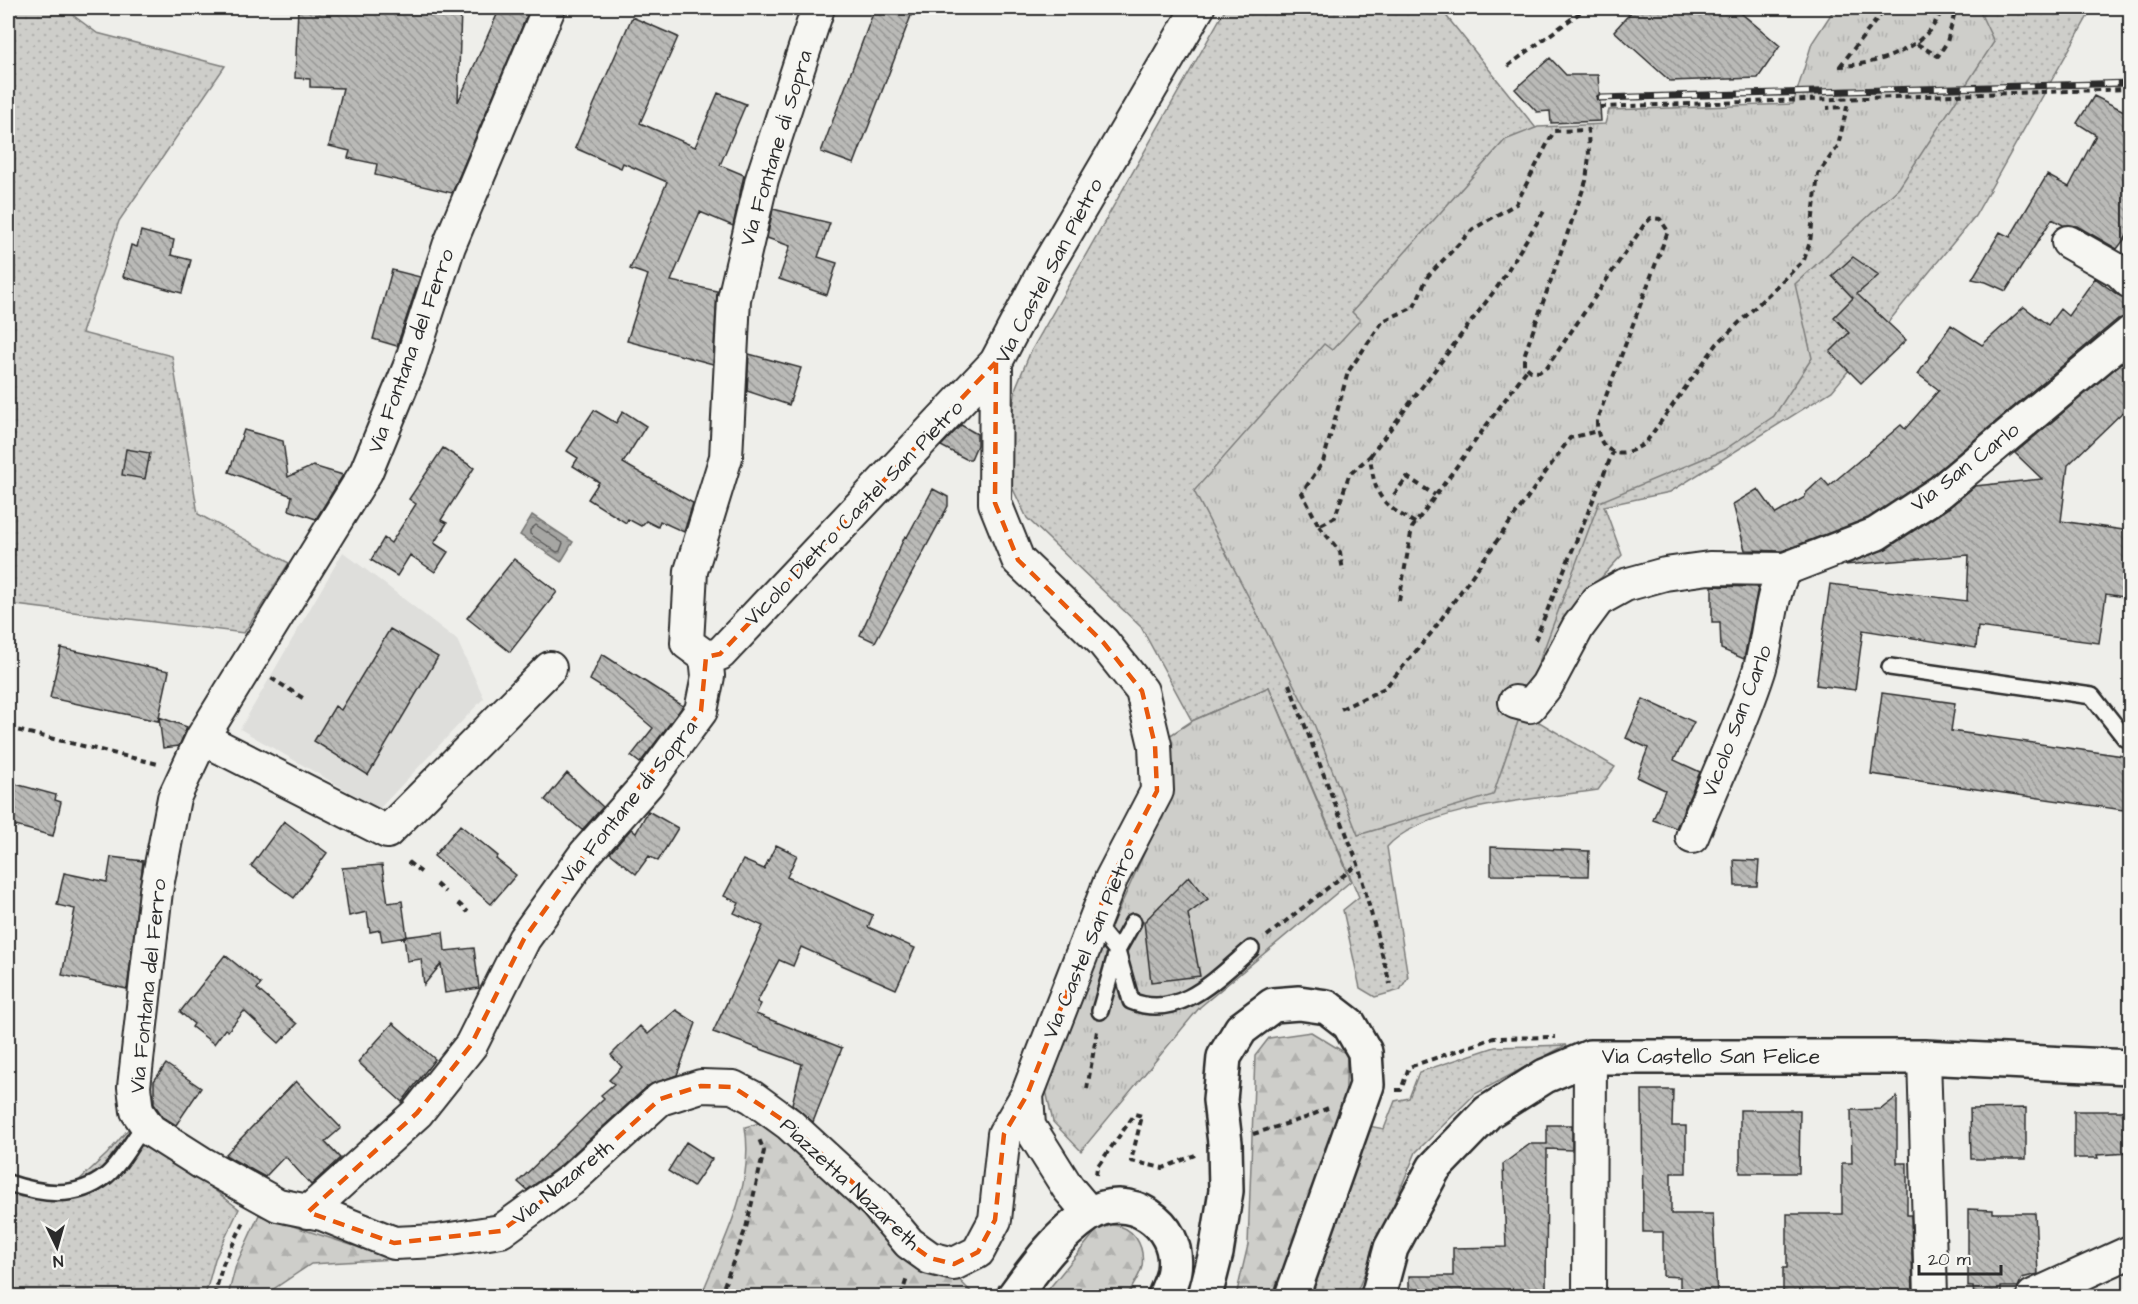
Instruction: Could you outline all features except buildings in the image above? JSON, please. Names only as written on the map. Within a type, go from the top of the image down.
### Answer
[{"type":"street","name":"Via Fontana del Ferro","points":[[308,1212],[278,1205],[202,1163],[150,1130],[137,1111],[134,1087],[156,891],[174,798],[201,738],[366,472],[409,368],[449,246],[549,8]]},
{"type":"street","name":"Via Fontane di Sopra","points":[[308,1212],[417,1113],[471,1046],[524,939],[585,854],[647,784],[701,711],[708,675],[706,657],[687,643],[691,571],[726,457],[734,299],[762,179],[818,8]]},
{"type":"street","name":"Via Castel San Pietro","points":[[1090,1214],[1068,1188],[1029,1126],[1027,1095],[1111,879],[1156,791],[1155,745],[1142,691],[1103,642],[1018,560],[995,503],[996,362],[1044,272],[1198,8]]},
{"type":"street","points":[[2068,242],[2119,271],[2130,282]]},
{"type":"street","name":"Via San Carlo","points":[[1515,702],[1530,706],[1547,685],[1578,627],[1598,600],[1624,585],[1665,574],[1709,568],[1785,569],[1876,534],[1940,492],[2130,333]]},
{"type":"street","name":"Vicolo Dietro Castel San Pietro","points":[[706,657],[720,654],[996,362]]},
{"type":"street","name":"Vicolo San Carlo","points":[[1692,837],[1759,672],[1769,636],[1779,579],[1785,569]]},
{"type":"street","points":[[201,738],[387,832],[550,668]]},
{"type":"street","points":[[1205,1296],[1216,1253],[1226,1191],[1226,1143],[1220,1100],[1224,1057],[1241,1029],[1273,1005],[1299,1003],[1327,1007],[1349,1024],[1365,1052],[1367,1085],[1292,1296]]},
{"type":"street","points":[[1578,1047],[1589,1296]]},
{"type":"street","name":"Via Castello San Felice","points":[[1378,1296],[1391,1248],[1434,1168],[1488,1112],[1545,1076],[1578,1047],[1924,1057],[2130,1067]]},
{"type":"street","points":[[1924,1057],[1931,1296]]},
{"type":"street","name":"Via Nazareth","points":[[308,1212],[322,1215],[394,1244],[438,1241],[501,1231],[571,1180],[660,1099],[701,1086]]},
{"type":"street","name":"Piazzetta Nazareth","points":[[701,1086],[733,1087],[752,1097],[789,1124],[838,1168],[876,1204],[909,1243],[930,1258],[954,1264],[978,1252],[995,1220],[1004,1134],[1027,1095]]},
{"type":"street","points":[[1014,1296],[1051,1246],[1090,1214],[1115,1204],[1136,1207],[1153,1216],[1171,1242],[1175,1270],[1165,1296]]},
{"type":"street","points":[[2033,1296],[2130,1252]]},
{"type":"lane","points":[[1890,667],[2092,696],[2125,738],[2130,740]]},
{"type":"lane","points":[[1100,1011],[1117,951],[1134,922]]},
{"type":"lane","points":[[1094,923],[1117,951],[1131,1001],[1148,1008],[1176,1005],[1204,988],[1251,949]]},
{"type":"lane","points":[[8,1183],[36,1193],[70,1194],[106,1176],[146,1124]]},
{"type":"path","points":[[1508,66],[1586,8]]},
{"type":"path","points":[[1886,8],[1839,66],[1860,66],[1917,44],[1938,19],[1942,8]]},
{"type":"path","points":[[1917,44],[1938,56],[1947,42],[1956,8]]},
{"type":"path","points":[[1600,107],[2130,88]]},
{"type":"path","points":[[1528,368],[1539,372],[1547,367],[1644,225],[1652,218],[1660,219],[1666,223],[1668,231],[1666,242],[1597,420],[1600,440],[1613,452],[1632,452],[1646,442],[1717,344],[1804,260],[1810,242],[1818,174],[1838,147],[1847,107],[1827,108]]},
{"type":"path","points":[[1343,571],[1340,552],[1319,526],[1302,493],[1323,462],[1348,372],[1383,321],[1414,307],[1428,276],[1473,229],[1516,204],[1554,131],[1588,130],[1589,156],[1586,182],[1524,356],[1528,368]]},
{"type":"path","points":[[1319,526],[1335,517],[1348,475],[1370,456],[1498,286],[1546,208]]},
{"type":"path","points":[[1399,601],[1412,528],[1528,368]]},
{"type":"path","points":[[1341,709],[1385,688],[1432,632],[1570,438],[1597,431]]},
{"type":"path","points":[[1530,651],[1613,452]]},
{"type":"path","points":[[1370,456],[1374,489],[1394,511],[1415,523]]},
{"type":"path","points":[[1394,495],[1407,477],[1436,495]]},
{"type":"path","points":[[278,682],[306,700]]},
{"type":"path","points":[[1289,684],[1358,864],[1390,984]]},
{"type":"path","points":[[8,728],[187,771]]},
{"type":"path","points":[[408,862],[422,873]]},
{"type":"path","points":[[1251,949],[1358,864]]},
{"type":"path","points":[[436,884],[445,892]]},
{"type":"path","points":[[458,903],[468,912]]},
{"type":"path","points":[[1088,1089],[1100,1011]]},
{"type":"path","points":[[1408,1067],[1494,1038],[1578,1047]]},
{"type":"path","points":[[1226,1143],[1305,1118],[1332,1105]]},
{"type":"path","points":[[1090,1214],[1097,1167],[1135,1114],[1142,1116],[1131,1161],[1162,1168]]},
{"type":"path","points":[[720,1296],[746,1228],[764,1151],[755,1131]]},
{"type":"path","points":[[214,1296],[223,1264],[257,1194]]},
{"type":"highlighted area","points":[[996,362],[995,503],[1018,560],[1103,642],[1142,691],[1155,745],[1157,791],[1111,879],[1027,1095],[1004,1134],[995,1220],[978,1252],[954,1264],[930,1258],[909,1243],[876,1204],[789,1124],[733,1087],[701,1086],[660,1099],[571,1180],[501,1231],[394,1243],[308,1212],[417,1113],[471,1045],[524,939],[585,854],[701,711],[706,657],[720,654]]},
{"type":"shaded area","points":[[343,552],[457,640],[484,698],[379,809],[240,729]]},
{"type":"green space","points":[[8,8],[63,8],[97,33],[225,66],[119,221],[82,333],[172,356],[198,514],[289,563],[244,633],[8,604]]},
{"type":"green space","points":[[1226,8],[1440,8],[1539,132],[1808,118],[1867,8],[2059,8],[2089,14],[1975,216],[1832,391],[1670,492],[1604,506],[1622,555],[1578,603],[1529,716],[1615,767],[1598,790],[1485,806],[1455,813],[1427,822],[1404,833],[1387,847],[1408,977],[1400,990],[1375,997],[1360,988],[1343,910],[1359,897],[1269,687],[1192,721],[1141,627],[1027,518],[1012,487],[1010,431],[1016,387],[1030,353]]},
{"type":"green space","points":[[1835,8],[1978,8],[1994,42],[1899,188],[1795,284],[1812,358],[1774,416],[1724,450],[1599,502],[1529,689],[1493,795],[1358,835],[1314,724],[1194,491],[1324,344],[1332,350],[1360,320],[1352,312],[1505,140],[1538,127],[1605,124],[1609,110],[1793,104],[1812,43]]},
{"type":"green space","points":[[1269,687],[1351,881],[1200,1007],[1081,1151],[1053,1122],[1043,1077],[1161,816],[1169,736],[1192,721]]},
{"type":"green space","points":[[1311,1032],[1347,1054],[1345,1113],[1283,1296],[1236,1296],[1248,1245],[1255,1056],[1269,1038]]},
{"type":"green space","points":[[1566,1045],[1475,1094],[1416,1152],[1355,1296],[1305,1296],[1369,1126],[1384,1129],[1395,1101],[1409,1098],[1419,1072],[1495,1047]]},
{"type":"green space","points":[[785,1116],[835,1153],[975,1296],[701,1296],[727,1235],[741,1193],[747,1149],[745,1127]]},
{"type":"green space","points":[[131,1126],[239,1209],[215,1259],[205,1296],[8,1296],[8,1174],[47,1187],[74,1185],[107,1154]]},
{"type":"green space","points":[[259,1215],[394,1259],[311,1264],[263,1296],[228,1296],[236,1265]]},
{"type":"green space","points":[[1112,1225],[1132,1233],[1142,1251],[1141,1270],[1127,1296],[1043,1296],[1097,1230]]},
{"type":"water","points":[[532,515],[573,542],[561,562],[520,535]]},
{"type":"railway","points":[[1599,98],[2130,83]]}]
